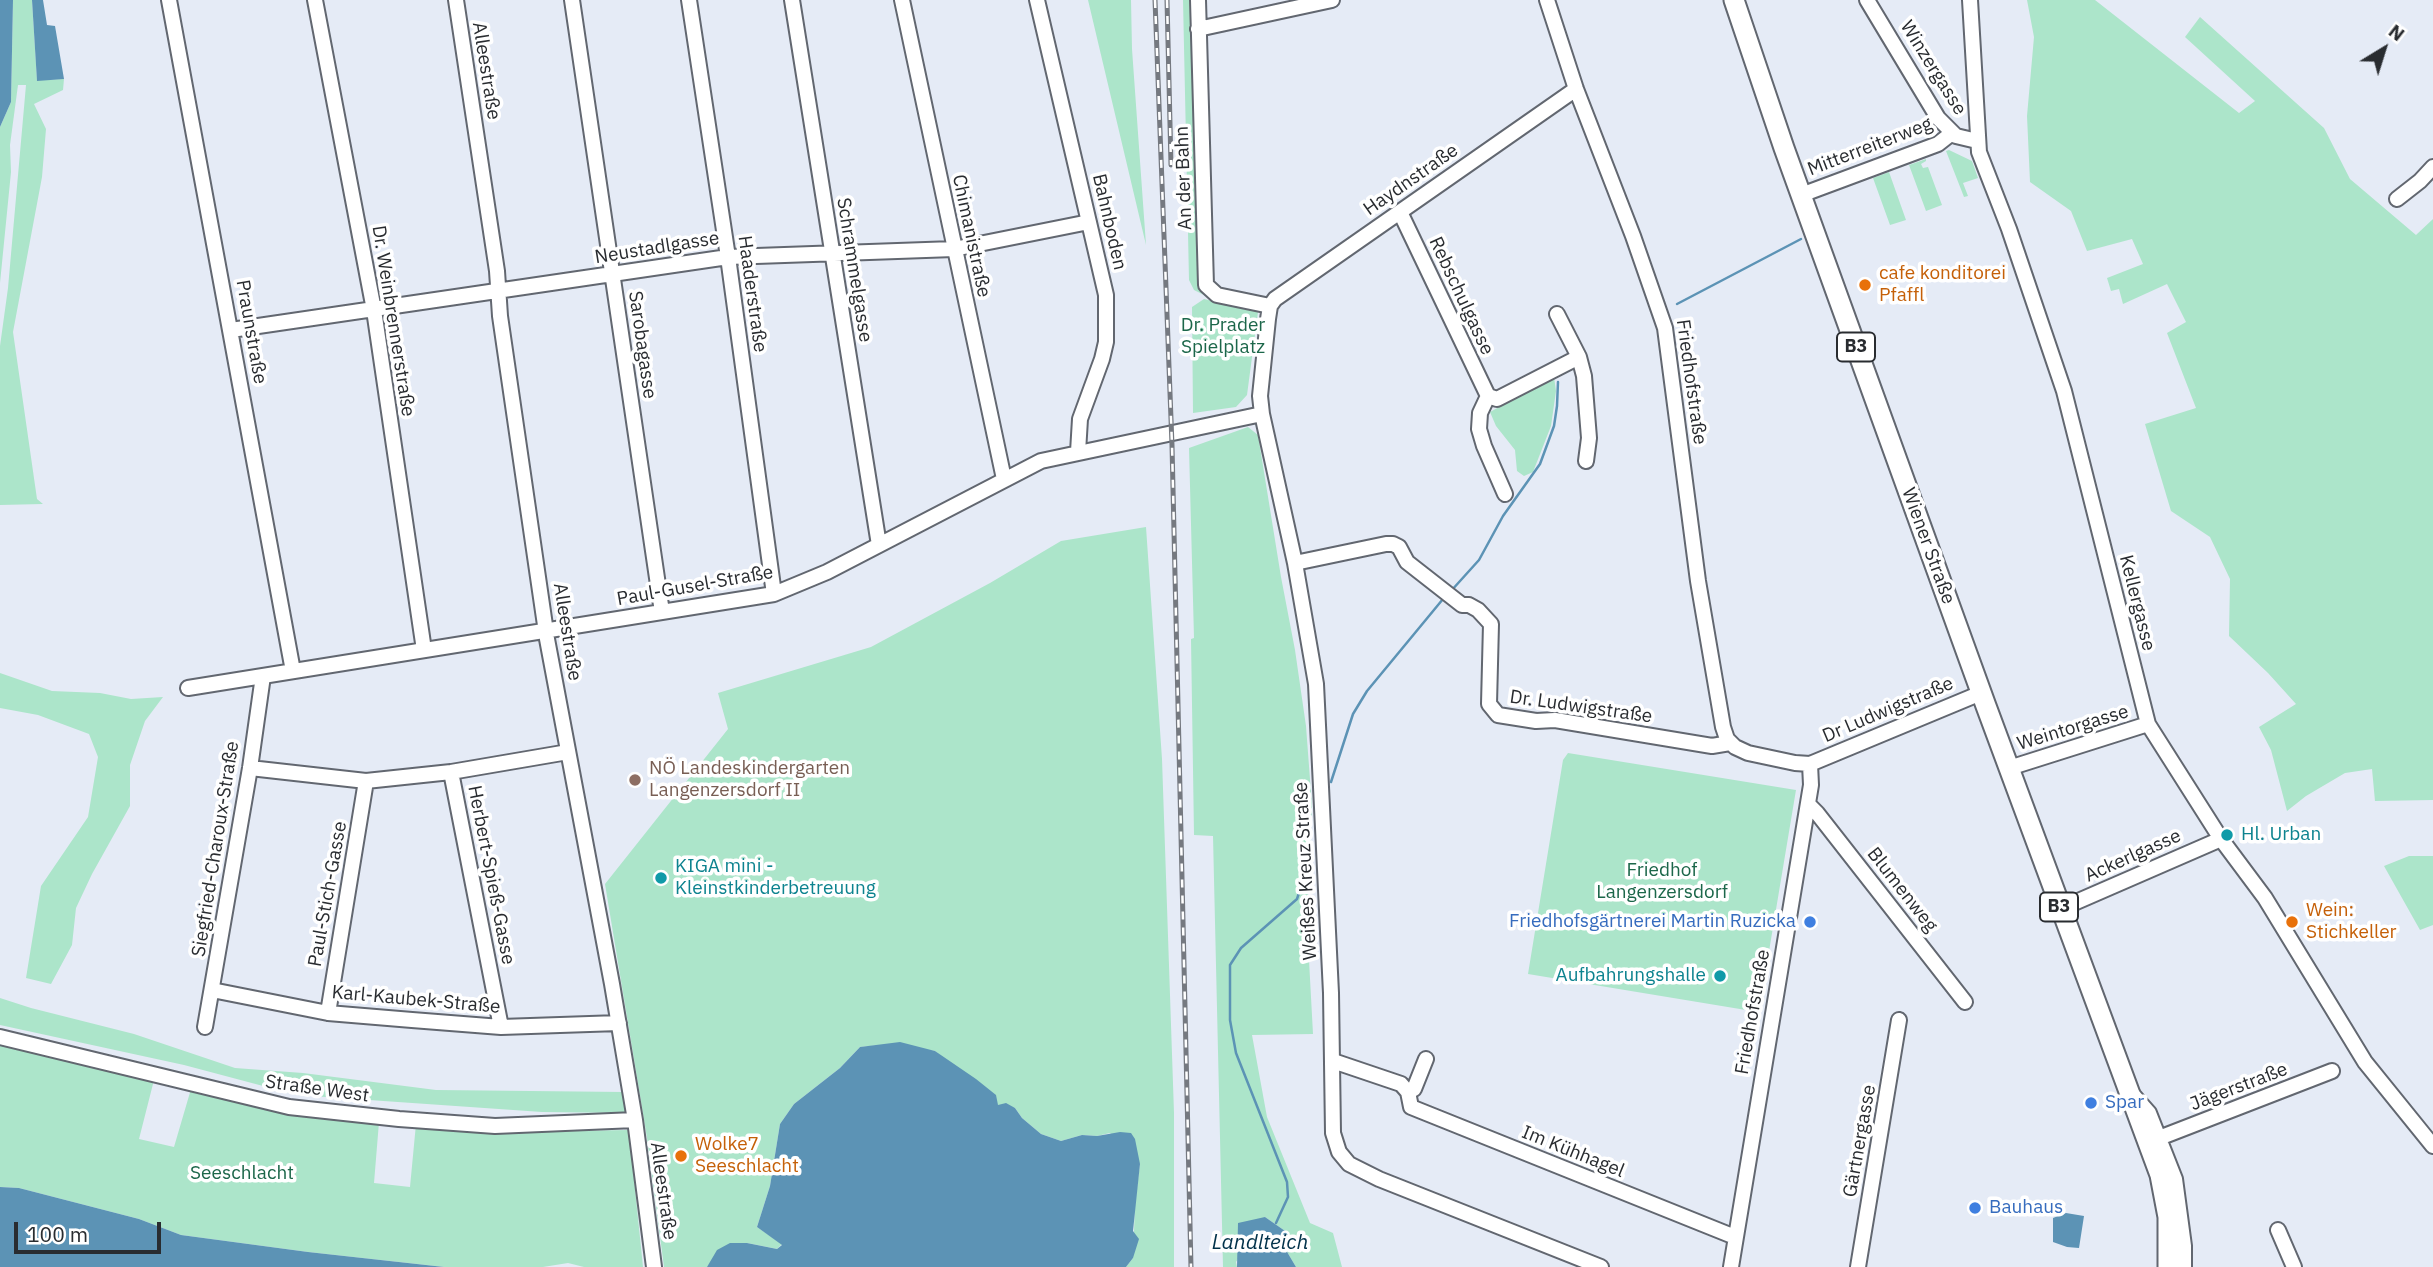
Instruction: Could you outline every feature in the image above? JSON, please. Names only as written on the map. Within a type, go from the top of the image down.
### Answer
[{"type":"main road","name":"Wiener Straße","points":[[1734,0],[1801,195],[1981,693],[2164,1189],[2169,1232],[2168,1267]]},
{"type":"main road","name":"Wiener Straße","points":[[2128,1090],[2158,1209],[2159,1239],[2155,1267]]},
{"type":"street","name":"Praunstraße","points":[[169,0],[293,671]]},
{"type":"street","name":"Dr. Weinbrennerstraße","points":[[315,0],[374,310],[424,650]]},
{"type":"street","name":"Alleestraße","points":[[456,0],[546,632],[619,1023],[654,1267]]},
{"type":"street","name":"Sarobagasse","points":[[572,0],[662,612]]},
{"type":"street","name":"Haaderstraße","points":[[689,0],[728,257],[774,594]]},
{"type":"street","name":"Schrammelgasse","points":[[792,0],[879,545]]},
{"type":"street","name":"Chimanistraße","points":[[902,0],[1004,479]]},
{"type":"street","name":"Bahnboden","points":[[1037,0],[1106,295],[1107,326],[1102,359],[1080,419],[1078,452]]},
{"type":"street","name":"An der Bahn","points":[[1198,0],[1206,285],[1217,295],[1270,306]]},
{"type":"street","points":[[1198,29],[1332,0]]},
{"type":"street","name":"Friedhofstraße","points":[[1547,0],[1576,89],[1633,236],[1665,328],[1698,581],[1723,727],[1730,743]]},
{"type":"street","name":"Winzergasse","points":[[1867,0],[1933,112],[1952,133],[1977,141]]},
{"type":"street","name":"Kellergasse","points":[[1970,0],[1977,141],[1982,164],[2009,229],[2064,391],[2148,724],[2221,839],[2265,898],[2365,1062],[2433,1146]]},
{"type":"street","name":"Haydnstraße","points":[[1270,306],[1275,299],[1576,89]]},
{"type":"street","name":"Mitterreiterweg","points":[[1801,195],[1938,144],[1952,133]]},
{"type":"street","points":[[2396,199],[2433,167]]},
{"type":"street","name":"Rebschulgasse","points":[[1400,212],[1488,396]]},
{"type":"street","name":"Neustadlgasse","points":[[231,330],[728,257],[954,249],[1089,222]]},
{"type":"street","name":"Weißes Kreuz Straße","points":[[1270,306],[1260,396],[1295,563],[1316,684],[1327,881],[1333,1133],[1339,1152],[1349,1164],[1379,1179],[1601,1267]]},
{"type":"street","points":[[1557,314],[1579,357],[1584,376],[1589,438],[1586,461]]},
{"type":"street","points":[[1505,494],[1479,429],[1480,414],[1488,396],[1497,399],[1579,357]]},
{"type":"street","name":"Paul-Gusel-Straße","points":[[188,688],[774,594],[802,584],[1041,460],[1262,414]]},
{"type":"street","name":"Dr. Ludwigstraße","points":[[1295,563],[1394,544],[1399,547],[1407,562],[1447,594],[1462,605],[1469,605],[1497,620],[1489,704],[1498,715],[1536,721],[1555,720],[1703,745],[1718,746],[1730,743]]},
{"type":"street","name":"Siegfried-Charoux-Straße","points":[[205,1027],[250,768],[263,676]]},
{"type":"street","name":"Dr Ludwigstraße","points":[[1810,764],[1981,693]]},
{"type":"street","name":"Weintorgasse","points":[[2009,768],[2148,724]]},
{"type":"street","points":[[1730,743],[1741,751],[1810,764]]},
{"type":"street","points":[[250,768],[366,781],[451,772],[568,752]]},
{"type":"street","name":"Friedhofstraße","points":[[1731,1267],[1811,785],[1810,764]]},
{"type":"street","name":"Herbert-Spieß-Gasse","points":[[451,772],[501,1027]]},
{"type":"street","name":"Paul-Stich-Gasse","points":[[328,1013],[366,781]]},
{"type":"street","name":"Blumenweg","points":[[1808,804],[1965,1002]]},
{"type":"street","name":"Ackerlgasse","points":[[2060,909],[2221,839]]},
{"type":"street","name":"Karl-Kaubek-Straße","points":[[212,990],[328,1013],[501,1027],[619,1023]]},
{"type":"street","name":"Gärtnergasse","points":[[1858,1267],[1899,1020]]},
{"type":"street","name":"Straße West","points":[[0,1037],[289,1107],[495,1126],[635,1120]]},
{"type":"street","points":[[1408,1092],[1414,1089],[1426,1059]]},
{"type":"street","name":"Im Kühhagel","points":[[1332,1060],[1401,1084],[1408,1092],[1411,1107],[1735,1237]]},
{"type":"street","name":"Jägerstraße","points":[[2159,1138],[2332,1071]]},
{"type":"street","name":"Wiener Straße","points":[[2128,1090],[2149,1113],[2177,1187],[2184,1267]]},
{"type":"street","points":[[2278,1230],[2294,1267]]},
{"type":"green space","points":[[13,0],[32,0],[37,80],[64,79],[63,90],[34,104],[46,129],[42,177],[13,332],[37,499],[43,504],[0,505],[0,346],[8,288],[26,85],[18,85],[10,145],[11,172],[0,283],[0,127],[11,102]]},
{"type":"green space","points":[[1088,0],[1131,0],[1146,245]]},
{"type":"green space","points":[[1183,0],[1190,0],[1199,279],[1208,297],[1194,290],[1189,280]]},
{"type":"green space","points":[[2027,0],[2095,0],[2239,113],[2255,101],[2185,37],[2200,17],[2324,128],[2350,179],[2416,235],[2433,219],[2433,800],[2375,801],[2372,769],[2345,773],[2306,796],[2287,811],[2271,750],[2259,727],[2296,704],[2229,636],[2230,579],[2210,537],[2171,511],[2145,424],[2196,408],[2167,333],[2186,322],[2167,284],[2123,304],[2119,289],[2111,291],[2107,278],[2143,264],[2132,239],[2087,251],[2071,211],[2030,182],[2027,116],[2034,37]]},
{"type":"green space","points":[[1946,151],[1972,161],[1978,178],[1963,183],[1968,196],[1964,197]]},
{"type":"green space","points":[[1926,159],[1921,164],[1923,168],[1928,167],[1942,205],[1926,211],[1909,165]]},
{"type":"green space","points":[[1889,172],[1906,220],[1890,225],[1873,178]]},
{"type":"green space","name":"Dr. Prader Spielplatz","points":[[1204,299],[1258,312],[1247,395],[1236,407],[1193,413],[1192,307]]},
{"type":"green space","points":[[1554,377],[1556,391],[1551,426],[1533,472],[1524,476],[1517,471],[1515,450],[1496,426],[1490,412]]},
{"type":"green space","points":[[1248,427],[1258,435],[1295,650],[1306,726],[1312,806],[1307,923],[1313,1034],[1252,1035],[1267,1117],[1310,1223],[1333,1233],[1342,1267],[1296,1267],[1283,1245],[1288,1233],[1265,1217],[1236,1262],[1237,1267],[1223,1267],[1213,836],[1194,835],[1191,639],[1194,638],[1189,448]]},
{"type":"green space","points":[[1146,527],[1162,759],[1174,1113],[1174,1267],[1126,1267],[1133,1258],[1140,1164],[1110,1133],[1082,1135],[1061,1141],[1041,1134],[1022,1118],[1015,1108],[998,1105],[935,1051],[882,1045],[860,1047],[840,1068],[794,1104],[780,1124],[770,1186],[757,1227],[782,1244],[777,1249],[747,1243],[707,1267],[664,1267],[647,1138],[605,884],[728,729],[718,693],[871,647],[1061,541]]},
{"type":"green space","points":[[0,673],[52,691],[100,693],[131,699],[163,697],[145,721],[130,765],[130,806],[76,908],[72,945],[51,984],[26,978],[41,886],[88,817],[98,757],[89,734],[38,715],[0,708]]},
{"type":"green space","name":"Friedhof Langenzersdorf","points":[[1568,753],[1796,790],[1760,1005],[1752,1011],[1528,974],[1563,760]]},
{"type":"green space","points":[[2409,856],[2433,856],[2433,925],[2420,930],[2384,866]]},
{"type":"green space","points":[[0,998],[134,1034],[235,1068],[303,1073],[436,1090],[624,1092],[627,1113],[542,1112],[297,1095],[184,1065],[0,1025]]},
{"type":"green space","name":"Seeschlacht","points":[[0,1044],[154,1080],[139,1139],[174,1147],[191,1089],[285,1114],[379,1122],[374,1183],[410,1187],[416,1124],[495,1132],[629,1130],[643,1267],[584,1267],[568,1263],[543,1267],[444,1267],[308,1252],[181,1235],[139,1219],[19,1188],[0,1187]]},
{"type":"water","points":[[0,0],[13,0],[11,102],[0,127]]},
{"type":"water","points":[[32,0],[43,0],[47,25],[55,26],[64,79],[37,81]]},
{"type":"water","points":[[900,1042],[935,1051],[996,1095],[998,1105],[1006,1103],[1015,1108],[1022,1118],[1041,1134],[1061,1141],[1082,1135],[1131,1133],[1135,1139],[1140,1164],[1133,1231],[1139,1239],[1133,1258],[1126,1267],[707,1267],[717,1250],[730,1243],[747,1243],[777,1249],[782,1245],[757,1227],[770,1186],[780,1124],[794,1104],[840,1068],[860,1047]]},
{"type":"water","name":"Seeschlacht","points":[[0,1187],[19,1188],[139,1219],[181,1235],[444,1267],[0,1267]]},
{"type":"water","points":[[2066,1213],[2084,1216],[2079,1248],[2053,1242],[2053,1218]]},
{"type":"water","name":"Landlteich","points":[[1265,1217],[1288,1233],[1283,1245],[1296,1267],[1237,1267],[1238,1223]]},
{"type":"waterway","points":[[1677,304],[1801,239]]},
{"type":"waterway","points":[[1451,591],[1479,560],[1503,516],[1540,464],[1554,426],[1558,382]]},
{"type":"waterway","points":[[1331,782],[1353,714],[1367,691],[1443,599]]},
{"type":"waterway","points":[[1276,1223],[1288,1197],[1287,1182],[1236,1053],[1230,1020],[1230,965],[1241,948],[1297,899],[1307,868]]},
{"type":"railway","points":[[1155,0],[1172,445],[1191,1267]]},
{"type":"railway","points":[[1167,0],[1171,165]]},
{"type":"place","name":"cafe konditorei Pfaffl","points":[[1865,285]]},
{"type":"place","name":"NÖ Landeskindergarten Langenzersdorf II","points":[[635,780]]},
{"type":"place","name":"Hl. Urban","points":[[2227,835]]},
{"type":"place","name":"KIGA mini - Kleinstkinderbetreuung","points":[[661,878]]},
{"type":"place","name":"Friedhofsgärtnerei Martin Ruzicka","points":[[1810,922]]},
{"type":"place","name":"Wein: Stichkeller","points":[[2292,922]]},
{"type":"place","name":"Aufbahrungshalle","points":[[1720,976]]},
{"type":"place","name":"Spar","points":[[2091,1103]]},
{"type":"place","name":"Wolke7 Seeschlacht","points":[[681,1156]]},
{"type":"place","name":"Bauhaus","points":[[1975,1208]]}]
